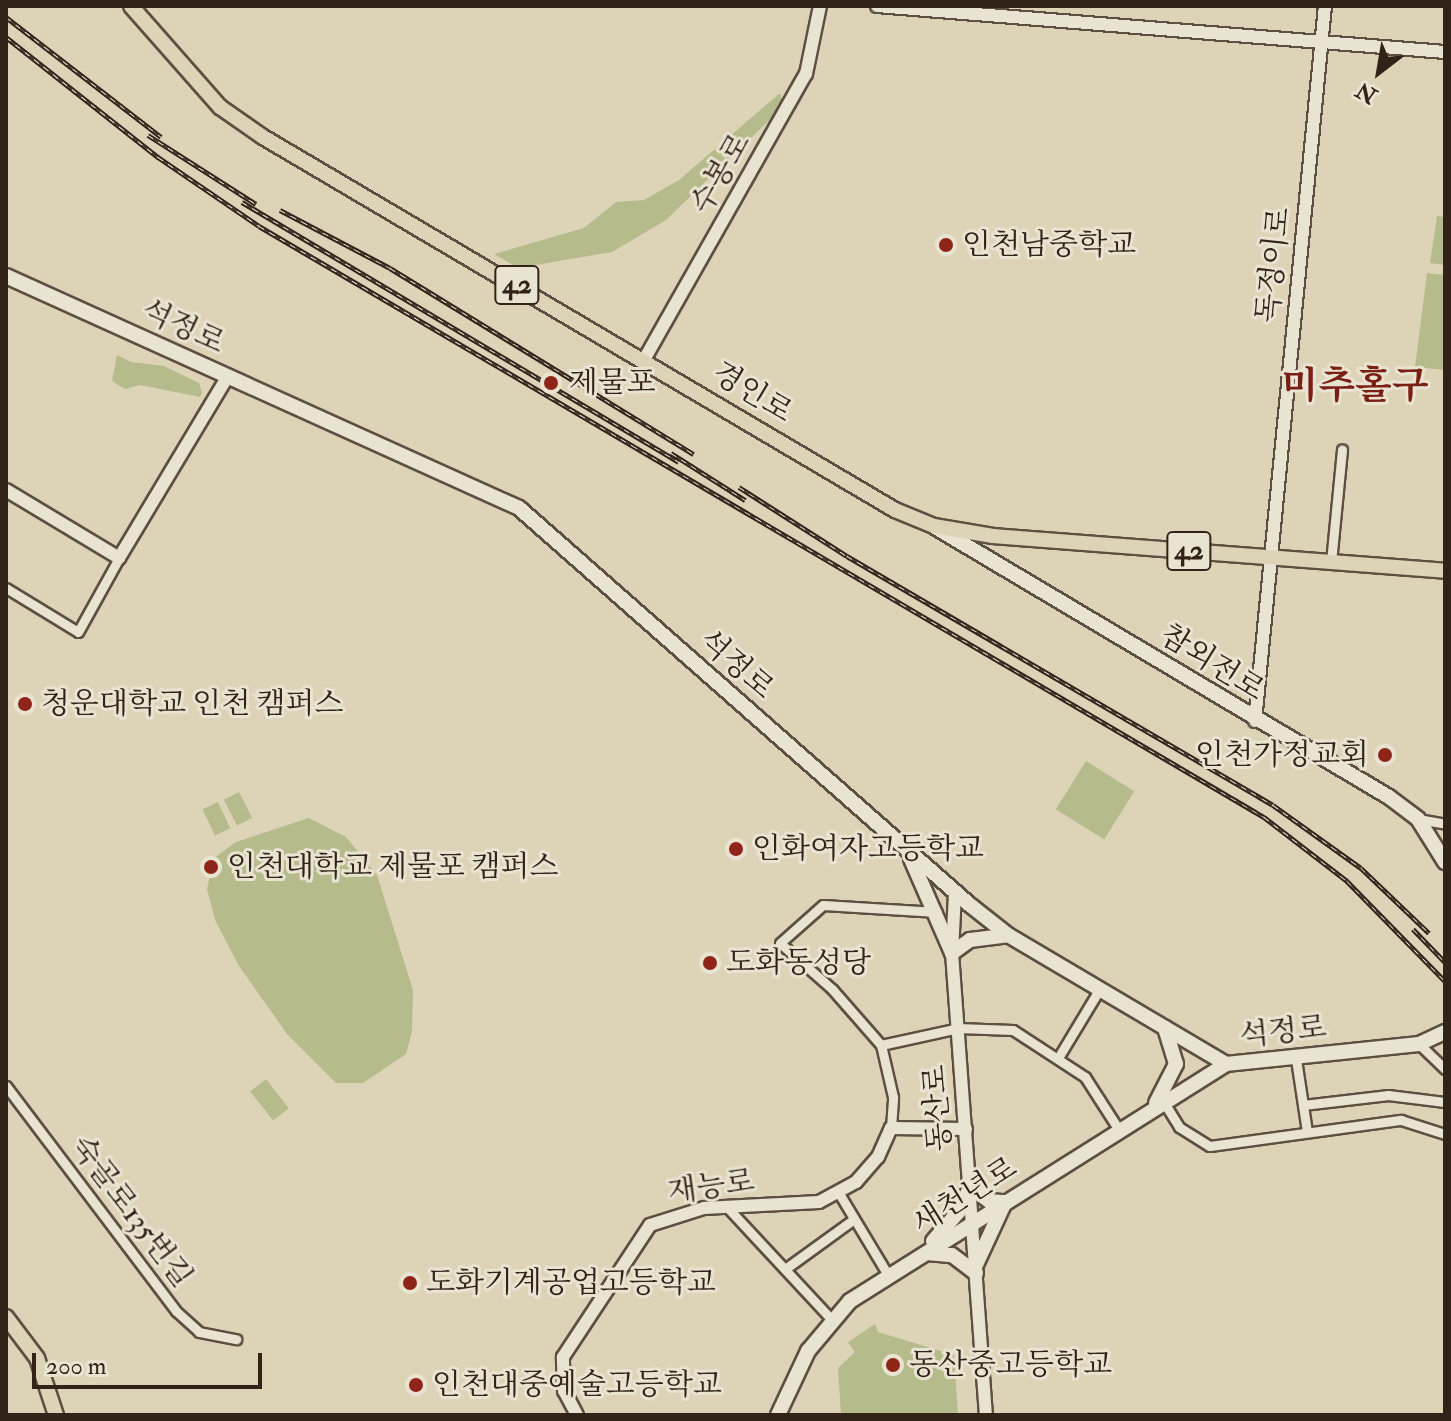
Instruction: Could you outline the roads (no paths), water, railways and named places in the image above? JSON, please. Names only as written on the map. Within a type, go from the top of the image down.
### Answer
[{"type":"main road","name":"경인로","points":[[131,6],[220,107],[263,137],[645,358],[895,510],[934,526],[993,536],[1445,571]]},
{"type":"main road","name":"석정로","points":[[6,276],[519,508],[955,893],[1008,935],[1226,1064],[1419,1044],[1445,1032]]},
{"type":"main road","name":"참외전로","points":[[934,526],[1418,819],[1445,862]]},
{"type":"main road","points":[[902,845],[937,912],[952,953],[970,940],[1008,935]]},
{"type":"main road","points":[[1158,1105],[1176,1064],[1165,1028]]},
{"type":"main road","name":"새천년로","points":[[778,1415],[797,1368],[831,1319],[888,1275],[1226,1064]]},
{"type":"main road","points":[[970,1187],[989,1201],[1005,1202],[976,1270],[952,1255],[922,1254],[959,1211],[970,1187]]},
{"type":"main road","points":[[6,1317],[37,1358],[56,1415]]},
{"type":"street","name":"수봉로","points":[[645,358],[806,74],[820,6]]},
{"type":"street","points":[[877,6],[1445,52]]},
{"type":"street","name":"독정이로","points":[[1255,721],[1325,6]]},
{"type":"street","points":[[6,588],[78,632],[228,376]]},
{"type":"street","points":[[1331,562],[1342,450]]},
{"type":"street","points":[[6,490],[119,558]]},
{"type":"street","points":[[1418,819],[1445,824]]},
{"type":"street","name":"동산로","points":[[955,893],[952,953],[986,1415]]},
{"type":"street","points":[[937,912],[823,905],[780,943],[832,989],[881,1045],[893,1097],[891,1128],[966,1129]]},
{"type":"street","points":[[1058,1058],[1099,990]]},
{"type":"street","points":[[881,1045],[958,1028],[1013,1030],[1090,1082],[1119,1130]]},
{"type":"street","points":[[1419,1044],[1445,1069]]},
{"type":"street","points":[[1296,1059],[1307,1132]]},
{"type":"street","name":"숙골로135번길","points":[[6,1086],[176,1311],[199,1332],[236,1339]]},
{"type":"street","points":[[1303,1105],[1388,1095],[1445,1102]]},
{"type":"street","points":[[1158,1105],[1179,1127],[1210,1146],[1401,1120],[1445,1134]]},
{"type":"street","name":"재능로","points":[[577,1415],[564,1391],[563,1357],[639,1235],[678,1214],[726,1206],[810,1204],[840,1195],[872,1166],[891,1128]]},
{"type":"street","points":[[840,1195],[888,1275]]},
{"type":"street","points":[[726,1206],[831,1319]]},
{"type":"street","points":[[785,1269],[854,1219]]},
{"type":"railway","points":[[6,17],[161,137]]},
{"type":"railway","points":[[6,37],[158,157],[259,226],[1264,817],[1347,881],[1445,981]]},
{"type":"railway","points":[[148,135],[256,204]]},
{"type":"railway","points":[[242,202],[679,462]]},
{"type":"railway","points":[[280,210],[390,268],[694,454]]},
{"type":"railway","points":[[671,453],[745,500]]},
{"type":"railway","points":[[739,487],[847,556],[1273,805],[1361,868],[1429,933]]},
{"type":"railway","points":[[1413,929],[1445,962]]},
{"type":"place","name":"인천남중학교","points":[[946,245]]},
{"type":"place","name":"제물포","points":[[551,383]]},
{"type":"place","name":"청운대학교 인천 캠퍼스","points":[[25,704]]},
{"type":"place","name":"인천가정교회","points":[[1385,755]]},
{"type":"place","name":"인화여자고등학교","points":[[736,849]]},
{"type":"place","name":"인천대학교 제물포 캠퍼스","points":[[211,867]]},
{"type":"place","name":"도화동성당","points":[[710,963]]},
{"type":"place","name":"도화기계공업고등학교","points":[[410,1283]]},
{"type":"place","name":"동산중고등학교","points":[[893,1365]]},
{"type":"place","name":"인천대중예술고등학교","points":[[416,1385]]},
{"type":"district","name":"미추홀구","points":[[1355,387]]}]
